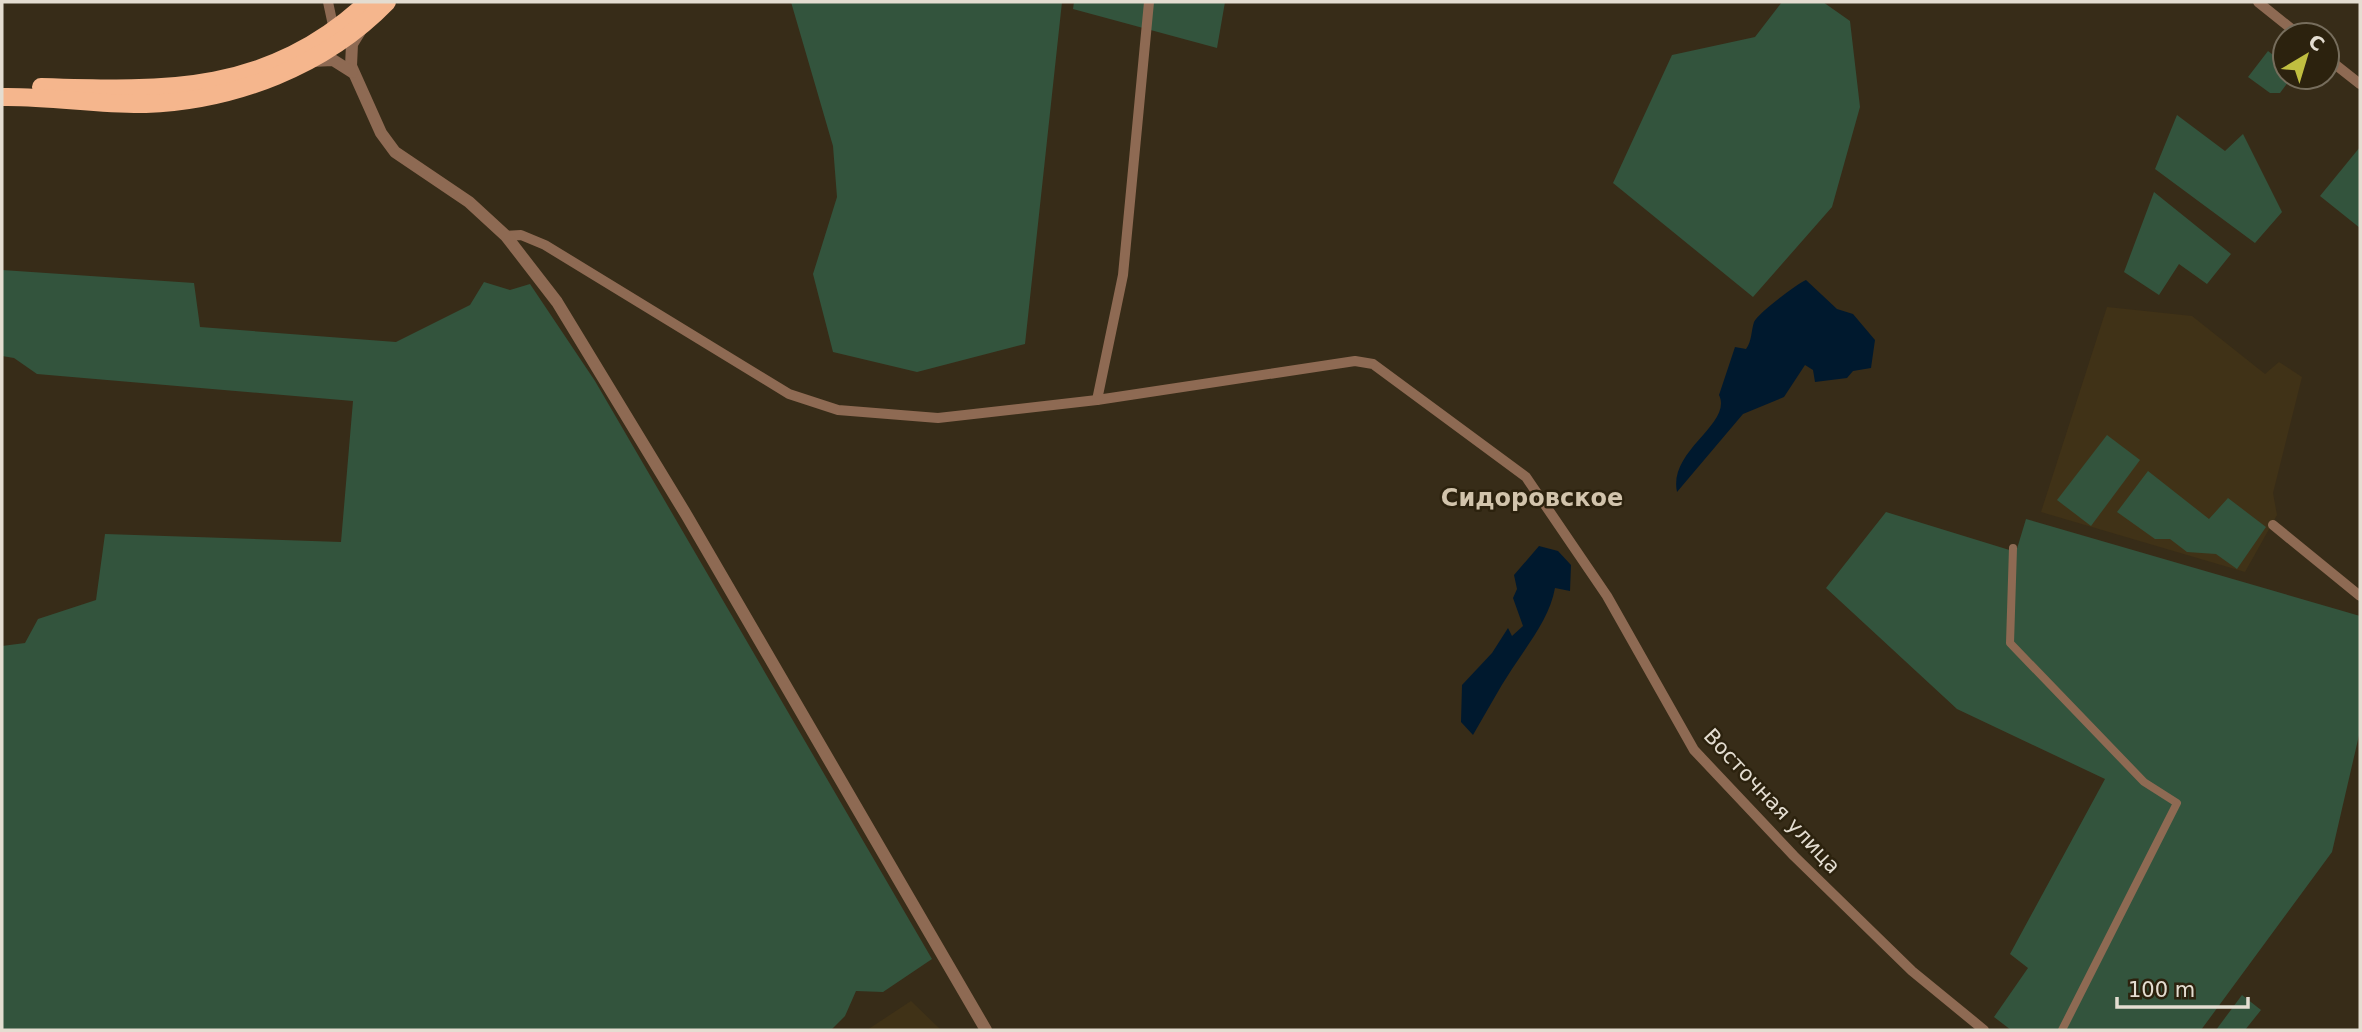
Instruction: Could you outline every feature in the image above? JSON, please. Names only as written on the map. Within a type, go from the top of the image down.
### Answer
[{"type":"highway","points":[[2,85],[150,90],[210,82],[284,59],[334,30],[368,2]]},
{"type":"highway","points":[[2,97],[146,104],[232,92],[306,61],[365,23],[387,2]]},
{"type":"street","points":[[328,2],[334,30]]},
{"type":"street","points":[[1097,400],[1122,275],[1149,2]]},
{"type":"street","points":[[2258,2],[2282,21]]},
{"type":"street","points":[[365,23],[352,44],[352,72],[376,125],[395,152],[469,202],[506,236],[557,302],[612,389],[986,1030]]},
{"type":"street","points":[[306,61],[333,60],[352,72]]},
{"type":"street","points":[[2341,69],[2360,84]]},
{"type":"street","name":"Восточная улица","points":[[506,236],[521,235],[545,245],[789,394],[838,410],[939,418],[1097,400],[1355,361],[1373,364],[1527,477],[1607,596],[1694,750],[1794,856],[1892,951],[1984,1030]]},
{"type":"street","points":[[2273,525],[2360,596]]},
{"type":"street","points":[[2013,548],[2010,643],[2144,782],[2177,803],[2062,1030]]},
{"type":"shaded area","points":[[2107,307],[2192,316],[2265,374],[2279,362],[2302,377],[2273,493],[2277,515],[2245,572],[2041,512]]},
{"type":"shaded area","points":[[911,1001],[941,1030],[867,1030]]},
{"type":"green space","points":[[791,2],[1062,2],[1025,344],[917,372],[833,352],[813,274],[837,197],[833,146]]},
{"type":"green space","points":[[1074,2],[1225,2],[1217,48],[1073,9]]},
{"type":"green space","points":[[1782,2],[1823,2],[1850,21],[1860,107],[1832,207],[1753,297],[1613,183],[1672,55],[1755,37]]},
{"type":"green space","points":[[2268,51],[2271,53],[2271,91],[2282,91],[2270,93],[2248,77]]},
{"type":"green space","points":[[2177,115],[2225,151],[2243,134],[2282,212],[2255,243],[2155,169]]},
{"type":"green space","points":[[2360,147],[2360,228],[2320,196]]},
{"type":"green space","points":[[2154,192],[2231,254],[2207,284],[2179,264],[2159,295],[2124,272]]},
{"type":"green space","points":[[2,270],[194,283],[200,327],[396,342],[470,305],[484,282],[510,290],[530,284],[595,381],[932,959],[883,992],[856,991],[845,1016],[831,1030],[2,1030],[2,646],[25,643],[38,619],[96,600],[105,534],[341,542],[353,401],[37,374],[14,358],[2,356]]},
{"type":"green space","points":[[2107,435],[2140,460],[2091,526],[2057,500]]},
{"type":"green space","points":[[2148,471],[2209,519],[2228,498],[2266,527],[2237,569],[2216,554],[2187,552],[2170,539],[2155,539],[2117,512]]},
{"type":"green space","points":[[1886,512],[2016,552],[2026,519],[2360,616],[2360,731],[2332,852],[2201,1030],[2011,1030],[1994,1017],[2028,968],[2010,954],[2105,779],[1957,709],[1826,588]]},
{"type":"green space","points":[[2242,995],[2261,1010],[2245,1030],[2216,1030]]},
{"type":"water","points":[[1806,280],[1837,309],[1853,314],[1875,340],[1871,368],[1853,371],[1847,378],[1815,382],[1813,370],[1805,365],[1784,397],[1743,414],[1677,492],[1677,477],[1682,463],[1717,416],[1721,406],[1719,395],[1735,347],[1746,349],[1757,318],[1778,299]]},
{"type":"water","points":[[1539,546],[1558,551],[1571,565],[1570,591],[1555,588],[1544,620],[1473,735],[1461,722],[1462,685],[1492,653],[1508,628],[1512,636],[1523,626],[1513,598],[1517,589],[1514,575]]},
{"type":"district","name":"Сидоровское","points":[[1532,498]]}]
